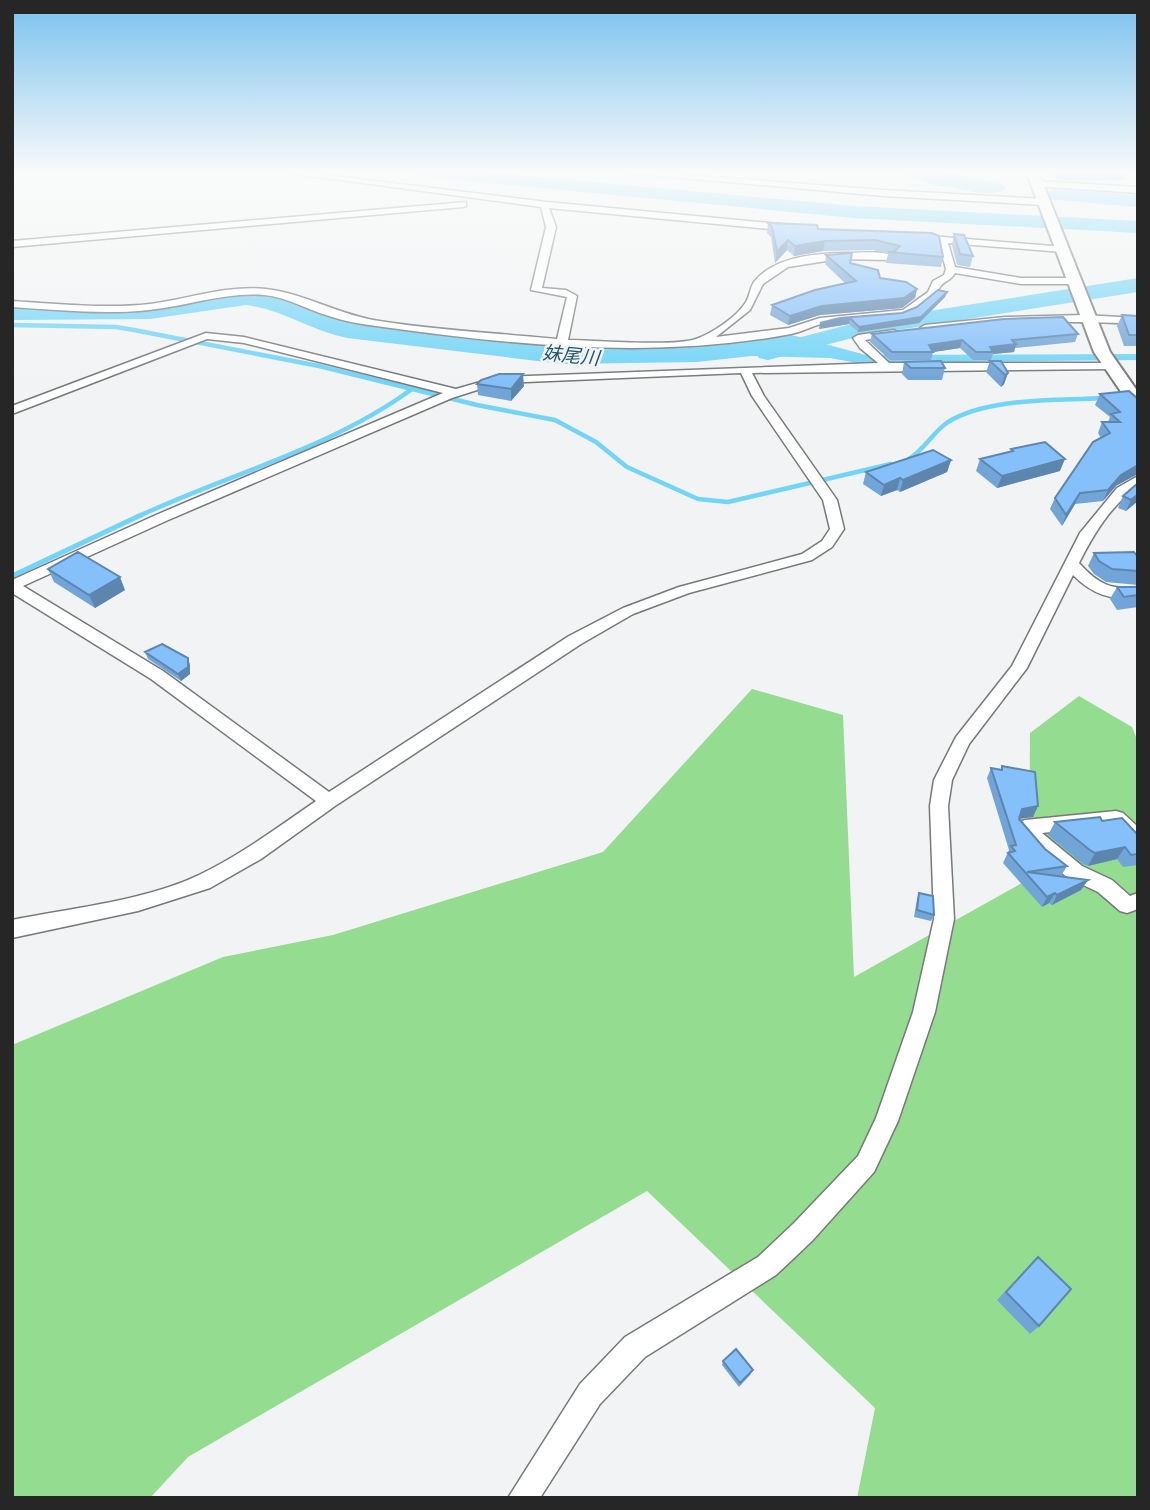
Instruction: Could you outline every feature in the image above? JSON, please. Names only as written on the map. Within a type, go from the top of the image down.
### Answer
[{"type":"main road","points":[[1060,241],[1106,360],[1132,398]]},
{"type":"street","points":[[12,244],[40,241]]},
{"type":"street","points":[[548,241],[536,290],[572,296],[562,343]]},
{"type":"street","points":[[12,304],[83,309],[149,307],[232,292],[264,292],[281,295],[332,314],[373,323],[562,343],[619,346],[691,344],[790,331],[832,319],[887,317],[906,312],[929,297],[937,283],[950,274],[943,242],[939,241]]},
{"type":"street","points":[[970,241],[1062,248]]},
{"type":"street","points":[[691,344],[706,339],[740,316],[751,302],[756,285],[773,270],[824,258],[890,257]]},
{"type":"street","points":[[951,269],[1021,281],[1076,284]]},
{"type":"street","points":[[916,293],[929,297]]},
{"type":"street","points":[[883,361],[860,344],[858,338],[903,331],[887,317]]},
{"type":"street","points":[[916,330],[1028,317],[1138,321]]},
{"type":"street","points":[[12,410],[206,336],[244,340],[447,395]]},
{"type":"street","points":[[12,586],[161,518],[447,395],[498,380],[745,371],[883,361],[1106,360]]},
{"type":"street","points":[[12,929],[138,903],[203,881],[254,854],[575,640],[628,611],[684,590],[807,557],[827,544],[837,529],[830,500],[758,396],[745,371]]},
{"type":"street","points":[[523,1498],[590,1394],[635,1347],[767,1266],[803,1232],[866,1164],[886,1121],[924,1012],[944,919],[939,806],[943,780],[962,741],[1019,668],[1087,533],[1122,491],[1138,480]]},
{"type":"street","points":[[1071,563],[1091,586],[1117,595],[1138,592]]},
{"type":"street","points":[[12,586],[157,675],[330,801]]},
{"type":"street","points":[[1138,841],[1116,818],[1025,827],[1049,852],[1075,872],[1105,886],[1127,905],[1138,901]]},
{"type":"green space","points":[[752,689],[843,715],[854,977],[1029,879],[1030,733],[1079,696],[1132,727],[1138,742],[1138,1498],[857,1498],[875,1408],[647,1191],[188,1457],[150,1498],[12,1498],[12,1045],[223,957],[333,935],[603,852]]},
{"type":"water","name":"妹尾川","points":[[254,293],[281,297],[327,314],[556,345],[676,347],[788,334],[866,355],[1138,354],[1138,360],[857,363],[830,358],[751,356],[697,362],[563,364],[347,338],[272,311],[246,305],[150,319],[12,320],[12,305],[149,307],[223,295]]},
{"type":"building","points":[[775,241],[787,241],[777,252]]},
{"type":"building","points":[[790,241],[822,241],[795,246]]},
{"type":"building","points":[[881,241],[940,241],[943,257],[888,252],[894,252],[900,246]]},
{"type":"building","points":[[956,241],[967,241],[973,256],[960,254]]},
{"type":"building","points":[[852,253],[850,263],[878,270],[880,278],[906,282],[917,289],[904,298],[822,306],[790,316],[772,305],[815,290],[856,281],[826,255]]},
{"type":"building","points":[[938,290],[947,292],[921,317],[859,327],[850,318],[820,323],[840,318],[902,313],[917,307]]},
{"type":"building","points":[[1122,315],[1138,316],[1138,335],[1129,335]]},
{"type":"building","points":[[1063,317],[1078,334],[1012,340],[1016,344],[990,347],[993,352],[976,352],[962,340],[929,345],[933,352],[892,352],[872,334],[1004,319]]},
{"type":"building","points":[[941,361],[945,368],[911,368],[904,362]]},
{"type":"building","points":[[990,361],[1001,361],[1008,373],[1005,375]]},
{"type":"building","points":[[499,374],[523,374],[511,389],[477,384],[481,380]]},
{"type":"building","points":[[1129,391],[1138,399],[1138,465],[1121,475],[1108,490],[1080,493],[1066,515],[1055,498],[1093,442],[1110,433],[1102,422],[1120,422],[1111,414],[1120,412],[1100,394]]},
{"type":"building","points":[[1045,442],[1065,459],[1002,476],[980,459],[1013,451],[1011,449]]},
{"type":"building","points":[[933,450],[951,460],[884,485],[866,472]]},
{"type":"building","points":[[1138,483],[1138,494],[1131,500],[1123,496]]},
{"type":"building","points":[[78,552],[120,577],[89,595],[48,569]]},
{"type":"building","points":[[1134,552],[1138,557],[1138,571],[1112,569],[1099,561],[1094,553]]},
{"type":"building","points":[[1117,587],[1138,587],[1138,595],[1124,597]]},
{"type":"building","points":[[162,644],[188,658],[188,667],[178,674],[145,652]]},
{"type":"building","points":[[1002,766],[1035,772],[1038,806],[1022,809],[1019,819],[1045,849],[1067,866],[1027,872],[1088,880],[1047,897],[1008,853],[1015,851],[1011,846],[1016,845],[991,768],[1002,770]]},
{"type":"building","points":[[1100,817],[1102,821],[1122,818],[1138,835],[1138,854],[1131,855],[1125,847],[1095,853],[1055,822]]},
{"type":"building","points":[[919,893],[933,896],[934,915],[917,910]]},
{"type":"building","points":[[1038,1257],[1071,1289],[1039,1326],[1006,1292]]},
{"type":"building","points":[[736,1349],[753,1370],[740,1383],[723,1361]]},
{"type":"waterway","points":[[768,353],[859,329],[1138,285]]},
{"type":"waterway","points":[[12,325],[116,327],[134,330],[319,366],[477,405],[555,420],[596,442],[627,467],[698,499],[728,502],[891,464]]},
{"type":"waterway","points":[[137,517],[313,445],[380,410],[412,389]]},
{"type":"waterway","points":[[909,459],[948,422],[983,408],[1023,402],[1103,398]]},
{"type":"waterway","points":[[12,576],[141,515]]}]
